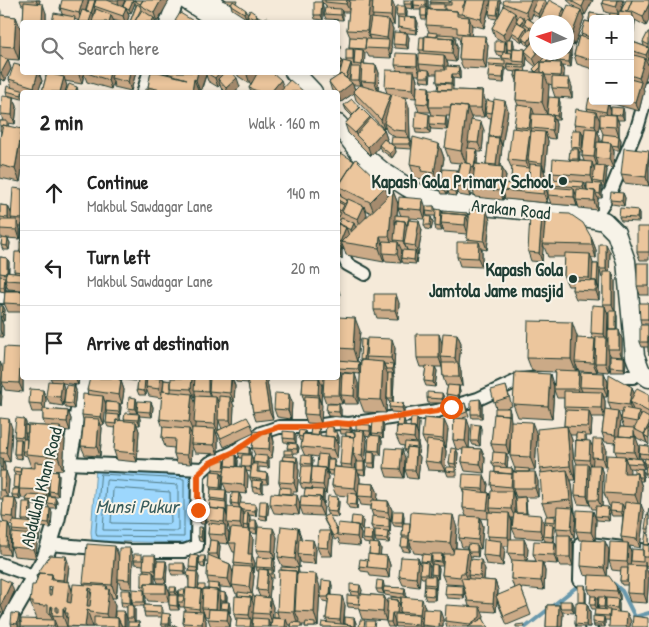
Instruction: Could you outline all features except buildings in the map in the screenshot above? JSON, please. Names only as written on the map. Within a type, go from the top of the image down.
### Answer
[{"type":"main road","points":[[186,0],[217,20]]},
{"type":"main road","points":[[209,0],[237,20]]},
{"type":"main road","points":[[297,75],[311,90]]},
{"type":"main road","points":[[309,75],[320,90]]},
{"type":"main road","name":"Arakan Road","points":[[340,127],[359,152],[399,182],[425,197],[446,202],[579,216],[604,221],[616,233],[626,260],[635,356],[641,376]]},
{"type":"main road","name":"Arakan Road","points":[[340,136],[359,160],[400,197],[457,208],[577,222],[597,229],[610,246],[619,272],[626,359],[641,376]]},
{"type":"main road","points":[[641,376],[649,389]]},
{"type":"street","points":[[169,20],[176,0]]},
{"type":"street","points":[[146,90],[150,75]]},
{"type":"street","points":[[593,219],[611,190],[638,125],[649,87]]},
{"type":"street","points":[[362,231],[346,250],[344,256],[348,264],[365,274]]},
{"type":"street","points":[[0,297],[20,298]]},
{"type":"street","points":[[49,544],[131,551],[184,551],[197,546],[198,474],[210,463],[234,452],[261,433],[279,427],[308,427],[336,423],[349,424],[437,411],[478,399],[519,380],[564,376],[641,376]]},
{"type":"street","name":"Abdullah Khan Road","points":[[5,627],[45,558],[57,519],[85,380]]},
{"type":"street","points":[[68,462],[203,469]]},
{"type":"street","points":[[591,627],[589,579],[580,580],[581,543],[649,552]]},
{"type":"street","points":[[0,564],[33,576]]},
{"type":"water","name":"Munsi Pukur","points":[[96,468],[183,473],[190,476],[190,543],[92,541]]},
{"type":"waterway","points":[[614,584],[622,591],[635,617],[649,613]]},
{"type":"waterway","points":[[526,627],[575,588],[582,586]]},
{"type":"place","name":"Kapash Gola Primary School","points":[[563,181]]},
{"type":"place","name":"Kapash Gola Jamtola Jame masjid","points":[[573,279]]},
{"type":"route","points":[[198,510],[198,474],[210,463],[234,452],[261,433],[279,427],[308,427],[336,423],[349,424],[437,411],[451,407]]}]
